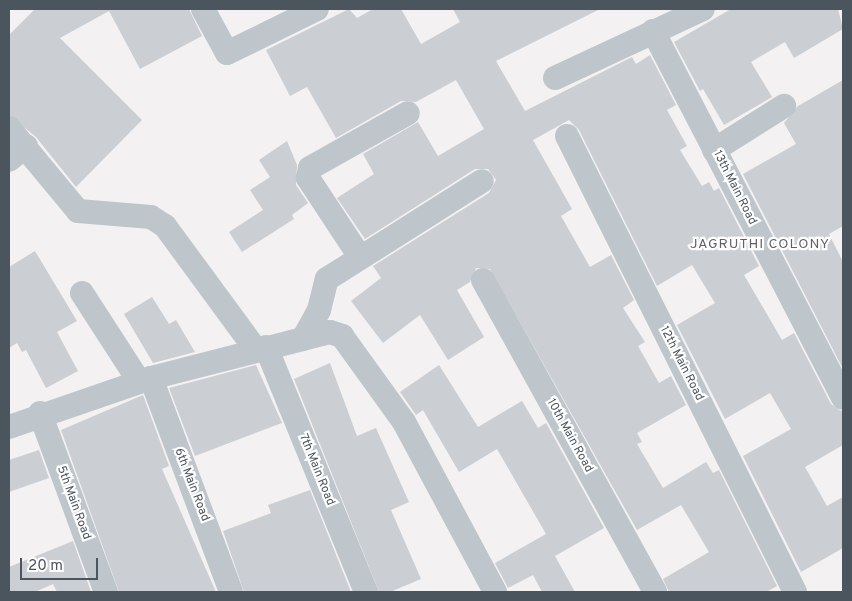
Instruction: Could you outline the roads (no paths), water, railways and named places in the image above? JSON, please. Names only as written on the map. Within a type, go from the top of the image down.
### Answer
[{"type":"street","points":[[203,9],[227,53],[317,9]]},
{"type":"street","points":[[555,78],[703,9]]},
{"type":"street","name":"13th Main Road","points":[[653,31],[843,398]]},
{"type":"street","points":[[714,150],[784,106]]},
{"type":"street","points":[[360,257],[308,178],[310,168],[408,113]]},
{"type":"street","name":"7th Main Road","points":[[9,128],[17,153],[78,211],[151,217],[165,226],[261,348],[366,592]]},
{"type":"street","name":"12th Main Road","points":[[567,136],[795,592]]},
{"type":"street","points":[[303,339],[319,310],[327,278],[482,181]]},
{"type":"street","name":"10th Main Road","points":[[483,280],[655,592]]},
{"type":"street","name":"6th Main Road","points":[[82,293],[145,380],[231,592]]},
{"type":"street","points":[[12,419],[40,414],[145,380],[261,348],[330,332],[342,336],[355,350],[404,422],[496,592]]},
{"type":"street","name":"5th Main Road","points":[[40,414],[106,592]]},
{"type":"district","name":"JAGRUTHI COLONY","points":[[760,245]]}]
